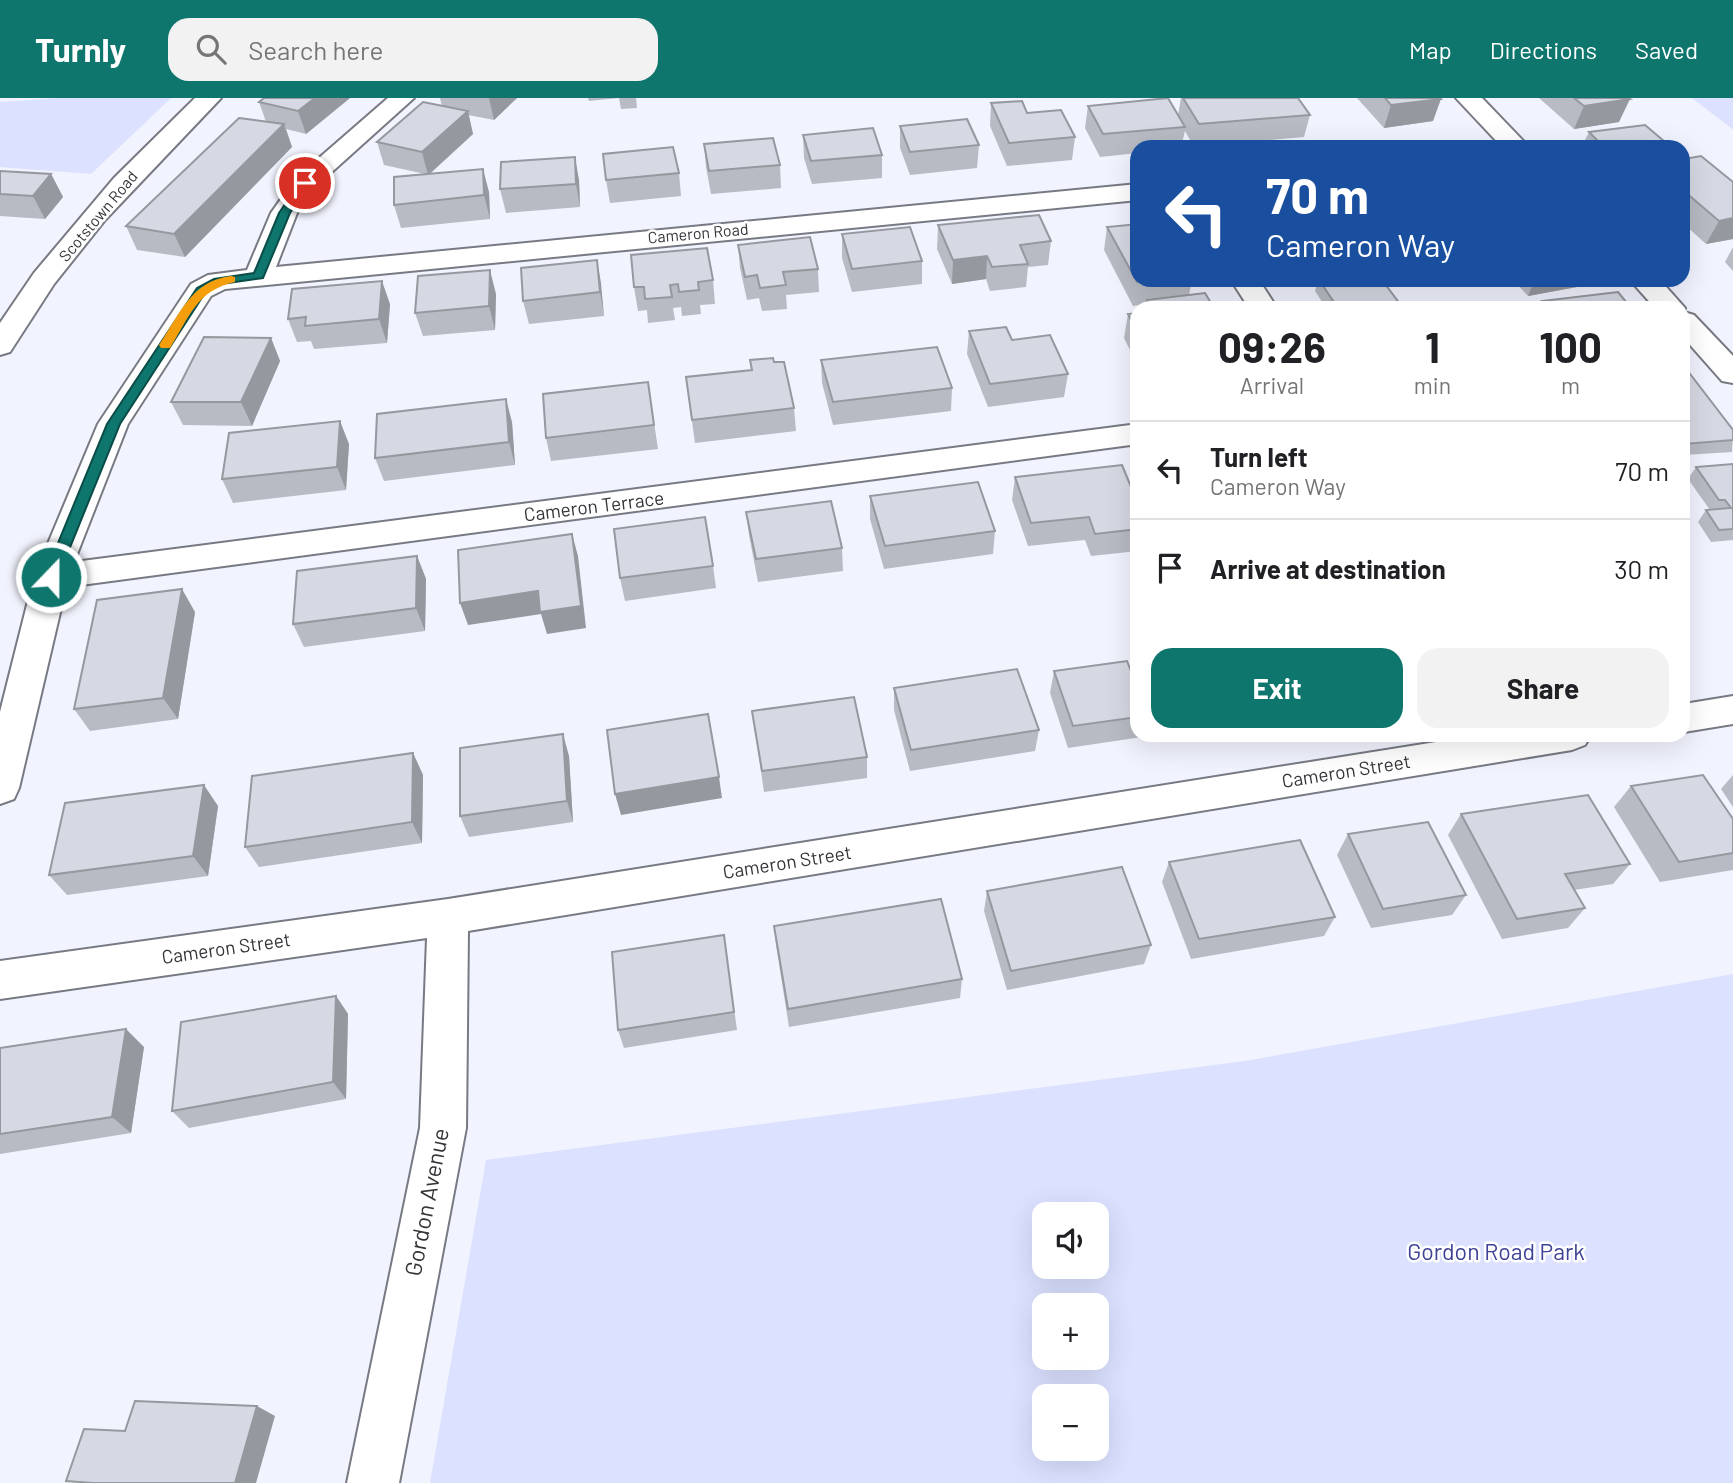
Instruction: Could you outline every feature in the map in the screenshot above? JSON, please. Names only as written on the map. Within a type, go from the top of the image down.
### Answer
[{"type":"street","name":"Scotstown Road","points":[[0,346],[57,263],[123,184],[172,132],[209,98]]},
{"type":"street","points":[[258,276],[284,213],[305,183],[402,98]]},
{"type":"street","points":[[1468,98],[1509,140]]},
{"type":"street","name":"Cameron Road","points":[[0,788],[51,577],[113,424],[201,290],[218,281],[1130,193]]},
{"type":"street","points":[[1651,287],[1664,301]]},
{"type":"street","points":[[1690,327],[1733,374]]},
{"type":"street","name":"Cameron Terrace","points":[[51,577],[1130,435]]},
{"type":"street","points":[[1690,717],[1733,710]]},
{"type":"street","name":"Cameron Street","points":[[0,980],[448,917],[1504,742]]},
{"type":"street","name":"Gordon Avenue","points":[[373,1483],[443,1128],[448,917]]},
{"type":"green space","points":[[60,98],[171,98],[91,174],[0,167],[0,102]]},
{"type":"green space","points":[[1692,98],[1733,98],[1733,130],[1731,128]]},
{"type":"green space","name":"Gordon Road Park","points":[[1733,974],[1733,1483],[430,1483],[486,1160],[1245,1061]]},
{"type":"building","points":[[264,98],[315,98],[298,111],[259,102]]},
{"type":"building","points":[[1168,98],[1185,127],[1103,134],[1088,106]]},
{"type":"building","points":[[1183,98],[1298,98],[1310,115],[1199,124]]},
{"type":"building","points":[[1385,98],[1440,98],[1441,99],[1391,105]]},
{"type":"building","points":[[1574,98],[1628,98],[1630,99],[1584,106]]},
{"type":"building","points":[[1022,101],[1027,113],[1061,110],[1075,137],[1009,143],[991,103]]},
{"type":"building","points":[[423,102],[468,111],[422,152],[377,142]]},
{"type":"building","points":[[239,118],[284,124],[174,234],[126,226]]},
{"type":"building","points":[[967,119],[979,145],[910,152],[900,126]]},
{"type":"building","points":[[1645,125],[1663,140],[1597,140],[1589,132]]},
{"type":"building","points":[[873,128],[882,155],[811,161],[803,135]]},
{"type":"building","points":[[773,138],[780,165],[709,171],[704,144]]},
{"type":"building","points":[[673,147],[679,173],[606,180],[603,154]]},
{"type":"building","points":[[1701,156],[1733,182],[1733,218],[1719,221],[1690,196],[1690,158]]},
{"type":"building","points":[[575,157],[576,184],[500,189],[501,162]]},
{"type":"building","points":[[483,169],[484,195],[394,205],[394,177]]},
{"type":"building","points":[[0,171],[51,174],[33,196],[0,194]]},
{"type":"building","points":[[1039,215],[1051,241],[1020,245],[1028,264],[992,267],[987,256],[953,260],[938,225]]},
{"type":"building","points":[[1130,225],[1130,269],[1107,227]]},
{"type":"building","points":[[910,227],[922,261],[852,269],[842,234]]},
{"type":"building","points":[[810,237],[818,269],[783,272],[786,285],[760,288],[757,275],[745,277],[738,245]]},
{"type":"building","points":[[707,248],[713,280],[698,282],[699,290],[679,292],[678,284],[670,285],[672,297],[645,299],[644,287],[634,287],[631,255]]},
{"type":"building","points":[[597,260],[600,292],[523,301],[521,268]]},
{"type":"building","points":[[490,270],[489,306],[415,313],[418,276]]},
{"type":"building","points":[[382,281],[379,319],[305,326],[306,317],[288,319],[292,289]]},
{"type":"building","points":[[1324,287],[1387,287],[1398,301],[1333,301]]},
{"type":"building","points":[[1618,292],[1625,301],[1542,301]]},
{"type":"building","points":[[1205,293],[1210,301],[1148,301]]},
{"type":"building","points":[[1006,327],[1012,340],[1050,335],[1068,374],[990,384],[969,331]]},
{"type":"building","points":[[204,337],[271,338],[241,402],[171,402]]},
{"type":"building","points":[[937,347],[952,388],[833,402],[821,360]]},
{"type":"building","points":[[773,358],[774,362],[784,362],[794,408],[692,420],[686,377],[752,370],[750,360]]},
{"type":"building","points":[[1690,374],[1733,430],[1733,440],[1690,444]]},
{"type":"building","points":[[648,382],[654,425],[546,438],[543,394]]},
{"type":"building","points":[[506,399],[509,442],[375,458],[377,414]]},
{"type":"building","points":[[340,421],[337,467],[222,479],[229,433]]},
{"type":"building","points":[[1733,464],[1733,529],[1719,530],[1706,510],[1731,508],[1725,500],[1719,500],[1696,467]]},
{"type":"building","points":[[1122,465],[1130,484],[1130,530],[1095,534],[1089,517],[1031,523],[1015,477]]},
{"type":"building","points":[[978,482],[995,531],[885,546],[870,496]]},
{"type":"building","points":[[831,501],[842,548],[756,559],[746,512]]},
{"type":"building","points":[[705,517],[713,566],[620,578],[614,529]]},
{"type":"building","points":[[572,534],[581,606],[540,612],[538,591],[460,603],[458,550]]},
{"type":"building","points":[[417,556],[416,608],[293,624],[297,571]]},
{"type":"building","points":[[182,589],[163,698],[74,709],[97,600]]},
{"type":"building","points":[[1127,661],[1130,669],[1130,718],[1073,726],[1054,671]]},
{"type":"building","points":[[1017,669],[1039,730],[911,750],[894,688]]},
{"type":"building","points":[[854,697],[867,757],[762,771],[752,711]]},
{"type":"building","points":[[708,714],[719,777],[615,794],[607,730]]},
{"type":"building","points":[[563,734],[567,801],[460,816],[460,748]]},
{"type":"building","points":[[413,753],[412,822],[245,847],[252,776]]},
{"type":"building","points":[[1703,775],[1733,819],[1733,853],[1679,862],[1631,786]]},
{"type":"building","points":[[204,785],[193,856],[49,875],[65,803]]},
{"type":"building","points":[[1588,795],[1630,864],[1565,874],[1585,908],[1517,919],[1461,814]]},
{"type":"building","points":[[1428,822],[1466,895],[1383,909],[1348,834]]},
{"type":"building","points":[[1300,840],[1335,917],[1199,939],[1169,862]]},
{"type":"building","points":[[1122,867],[1151,945],[1011,971],[987,891]]},
{"type":"building","points":[[941,899],[962,979],[788,1009],[774,926]]},
{"type":"building","points":[[724,935],[734,1012],[618,1030],[612,952]]},
{"type":"building","points":[[336,996],[333,1082],[172,1111],[181,1022]]},
{"type":"building","points":[[126,1029],[112,1117],[0,1134],[0,1048]]},
{"type":"building","points":[[135,1401],[257,1406],[235,1483],[66,1481],[84,1429],[125,1431]]},
{"type":"slow traffic","points":[[165,345],[201,290],[218,281],[231,280]]},
{"type":"route","points":[[51,577],[113,424],[201,290],[218,281],[258,276],[284,213],[305,183]]}]
